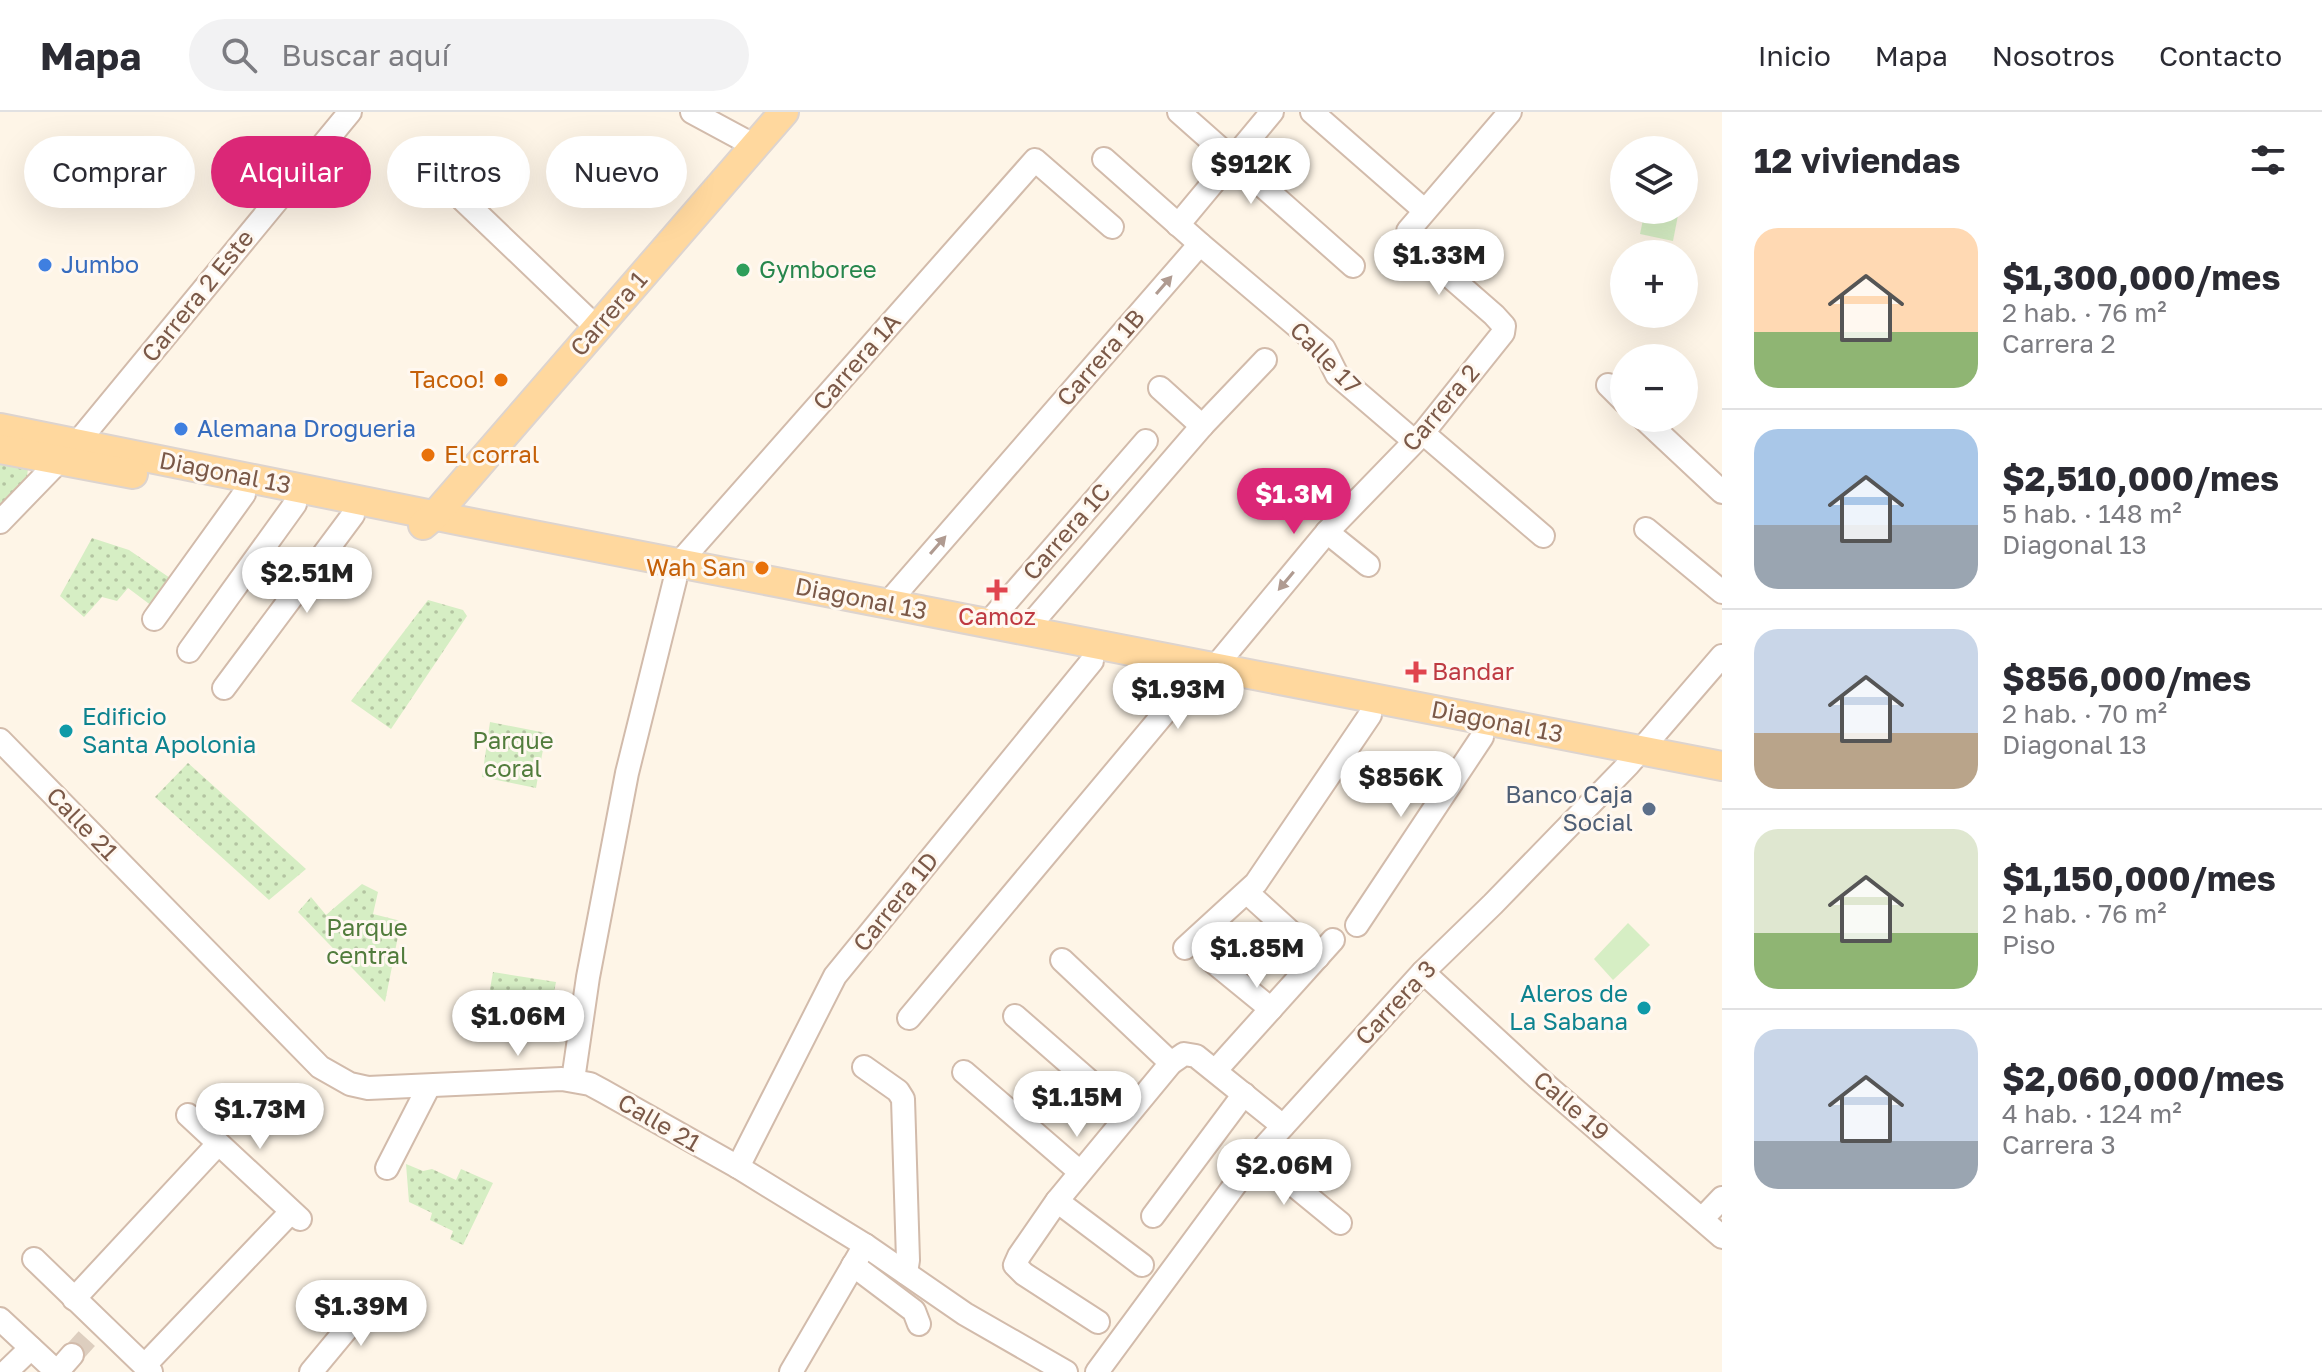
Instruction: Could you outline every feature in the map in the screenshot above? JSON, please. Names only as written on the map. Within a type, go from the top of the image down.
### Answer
[{"type":"main road","name":"Carrera 1","points":[[424,522],[784,112]]},
{"type":"main road","name":"Diagonal 13","points":[[0,428],[68,451],[244,494],[353,515],[424,522]]},
{"type":"main road","name":"Diagonal 13","points":[[0,449],[68,451],[677,572],[1092,661],[1203,674],[1635,758],[1722,784]]},
{"type":"main road","name":"Diagonal 13","points":[[677,572],[887,604],[988,623],[1370,715],[1482,737],[1635,758],[1722,766]]},
{"type":"street","name":"Carrera 2 Este","points":[[0,522],[68,451],[350,112]]},
{"type":"street","points":[[692,112],[755,146]]},
{"type":"street","points":[[1179,112],[1353,266]]},
{"type":"street","points":[[1178,225],[1272,112]]},
{"type":"street","points":[[1312,112],[1424,210],[1506,113]]},
{"type":"street","points":[[1104,159],[1200,244]]},
{"type":"street","name":"Carrera 1A","points":[[573,1080],[588,977],[627,773],[677,572],[1035,160],[1112,227]]},
{"type":"street","points":[[472,208],[597,328]]},
{"type":"street","name":"Carrera 2","points":[[909,1018],[1327,532],[1419,437],[1503,333],[1504,326],[1409,238],[1408,231],[1424,210]]},
{"type":"street","name":"Calle 17","points":[[1200,244],[1324,349],[1337,375],[1543,536]]},
{"type":"street","name":"Carrera 1B","points":[[887,604],[1200,244]]},
{"type":"street","points":[[1025,631],[1202,426],[1265,360]]},
{"type":"street","points":[[1160,388],[1202,426]]},
{"type":"street","points":[[1658,432],[1722,492]]},
{"type":"street","name":"Carrera 1C","points":[[988,623],[1146,441]]},
{"type":"street","points":[[154,619],[244,494]]},
{"type":"street","points":[[189,651],[295,504]]},
{"type":"street","points":[[224,688],[353,515]]},
{"type":"street","points":[[1646,529],[1722,592]]},
{"type":"street","points":[[1327,532],[1368,565]]},
{"type":"street","name":"Carrera 3","points":[[1097,1372],[1257,1155],[1423,972],[1635,758],[1722,656]]},
{"type":"street","name":"Carrera 1D","points":[[738,1167],[835,976],[1092,661]]},
{"type":"street","points":[[1185,948],[1256,883],[1370,715]]},
{"type":"street","points":[[1357,925],[1482,737]]},
{"type":"street","name":"Calle 21","points":[[0,740],[320,1067],[334,1077],[362,1087],[573,1080],[603,1091],[738,1167],[865,1245],[965,1314],[1066,1372]]},
{"type":"street","points":[[1252,897],[1318,957]]},
{"type":"street","points":[[1216,1070],[1333,940]]},
{"type":"street","points":[[1062,960],[1171,1063]]},
{"type":"street","points":[[1211,960],[1271,1009]]},
{"type":"street","name":"Calle 19","points":[[1423,972],[1539,1079],[1722,1237]]},
{"type":"street","points":[[1015,1016],[1127,1114]]},
{"type":"street","points":[[1098,1322],[1015,1265],[1057,1201],[1171,1063],[1184,1054],[1196,1056],[1283,1126]]},
{"type":"street","points":[[864,1067],[898,1091],[903,1099],[906,1273]]},
{"type":"street","points":[[964,1072],[1080,1172]]},
{"type":"street","points":[[387,1168],[429,1086]]},
{"type":"street","points":[[1153,1216],[1244,1094]]},
{"type":"street","points":[[34,1259],[74,1299],[96,1328],[148,1369],[296,1216],[188,1115]]},
{"type":"street","points":[[74,1299],[218,1144]]},
{"type":"street","points":[[1257,1155],[1340,1223]]},
{"type":"street","points":[[1702,1219],[1722,1198]]},
{"type":"street","points":[[1057,1201],[1142,1265]]},
{"type":"street","points":[[791,1372],[865,1245]]},
{"type":"street","points":[[853,1265],[914,1311],[919,1324]]},
{"type":"street","points":[[311,1372],[375,1295]]},
{"type":"street","points":[[0,1319],[57,1372],[72,1355]]},
{"type":"street","points":[[6,1372],[31,1348]]},
{"type":"green space","points":[[1642,224],[1676,224],[1673,240],[1640,234]]},
{"type":"green space","points":[[0,459],[23,463],[28,469],[27,476],[0,505]]},
{"type":"green space","points":[[92,538],[129,550],[173,580],[152,606],[128,588],[117,601],[102,597],[84,617],[60,596]]},
{"type":"green space","points":[[428,600],[463,610],[467,616],[391,729],[351,701]]},
{"type":"green space","name":"Parque coral","points":[[490,722],[546,733],[536,788],[482,777]]},
{"type":"green space","points":[[188,763],[306,869],[269,900],[155,797]]},
{"type":"green space","name":"Parque central","points":[[362,884],[378,892],[373,914],[401,921],[385,1002],[298,912],[311,897],[326,915]]},
{"type":"green space","points":[[1628,923],[1650,945],[1613,980],[1594,959]]},
{"type":"green space","points":[[493,972],[556,982],[551,1007],[570,1011],[568,1029],[522,1018],[519,1026],[485,1018]]},
{"type":"green space","points":[[406,1164],[423,1171],[432,1169],[456,1180],[461,1169],[493,1183],[463,1245],[450,1239],[453,1231],[430,1220],[432,1213],[409,1202]]},
{"type":"tunnel","points":[[72,1355],[92,1333]]},
{"type":"place","name":"Jumbo","points":[[45,265]]},
{"type":"place","name":"Gymboree","points":[[743,270]]},
{"type":"place","name":"Tacoo!","points":[[501,380]]},
{"type":"place","name":"Alemana Drogueria","points":[[181,429]]},
{"type":"place","name":"El corral","points":[[428,455]]},
{"type":"place","name":"Wah San","points":[[762,568]]},
{"type":"place","name":"Camoz","points":[[997,590]]},
{"type":"place","name":"Bandar","points":[[1416,672]]},
{"type":"place","name":"Edificio Santa Apolonia","points":[[66,731]]},
{"type":"place","name":"Banco Caja Social","points":[[1649,809]]},
{"type":"place","name":"Aleros de La Sabana","points":[[1644,1008]]}]
